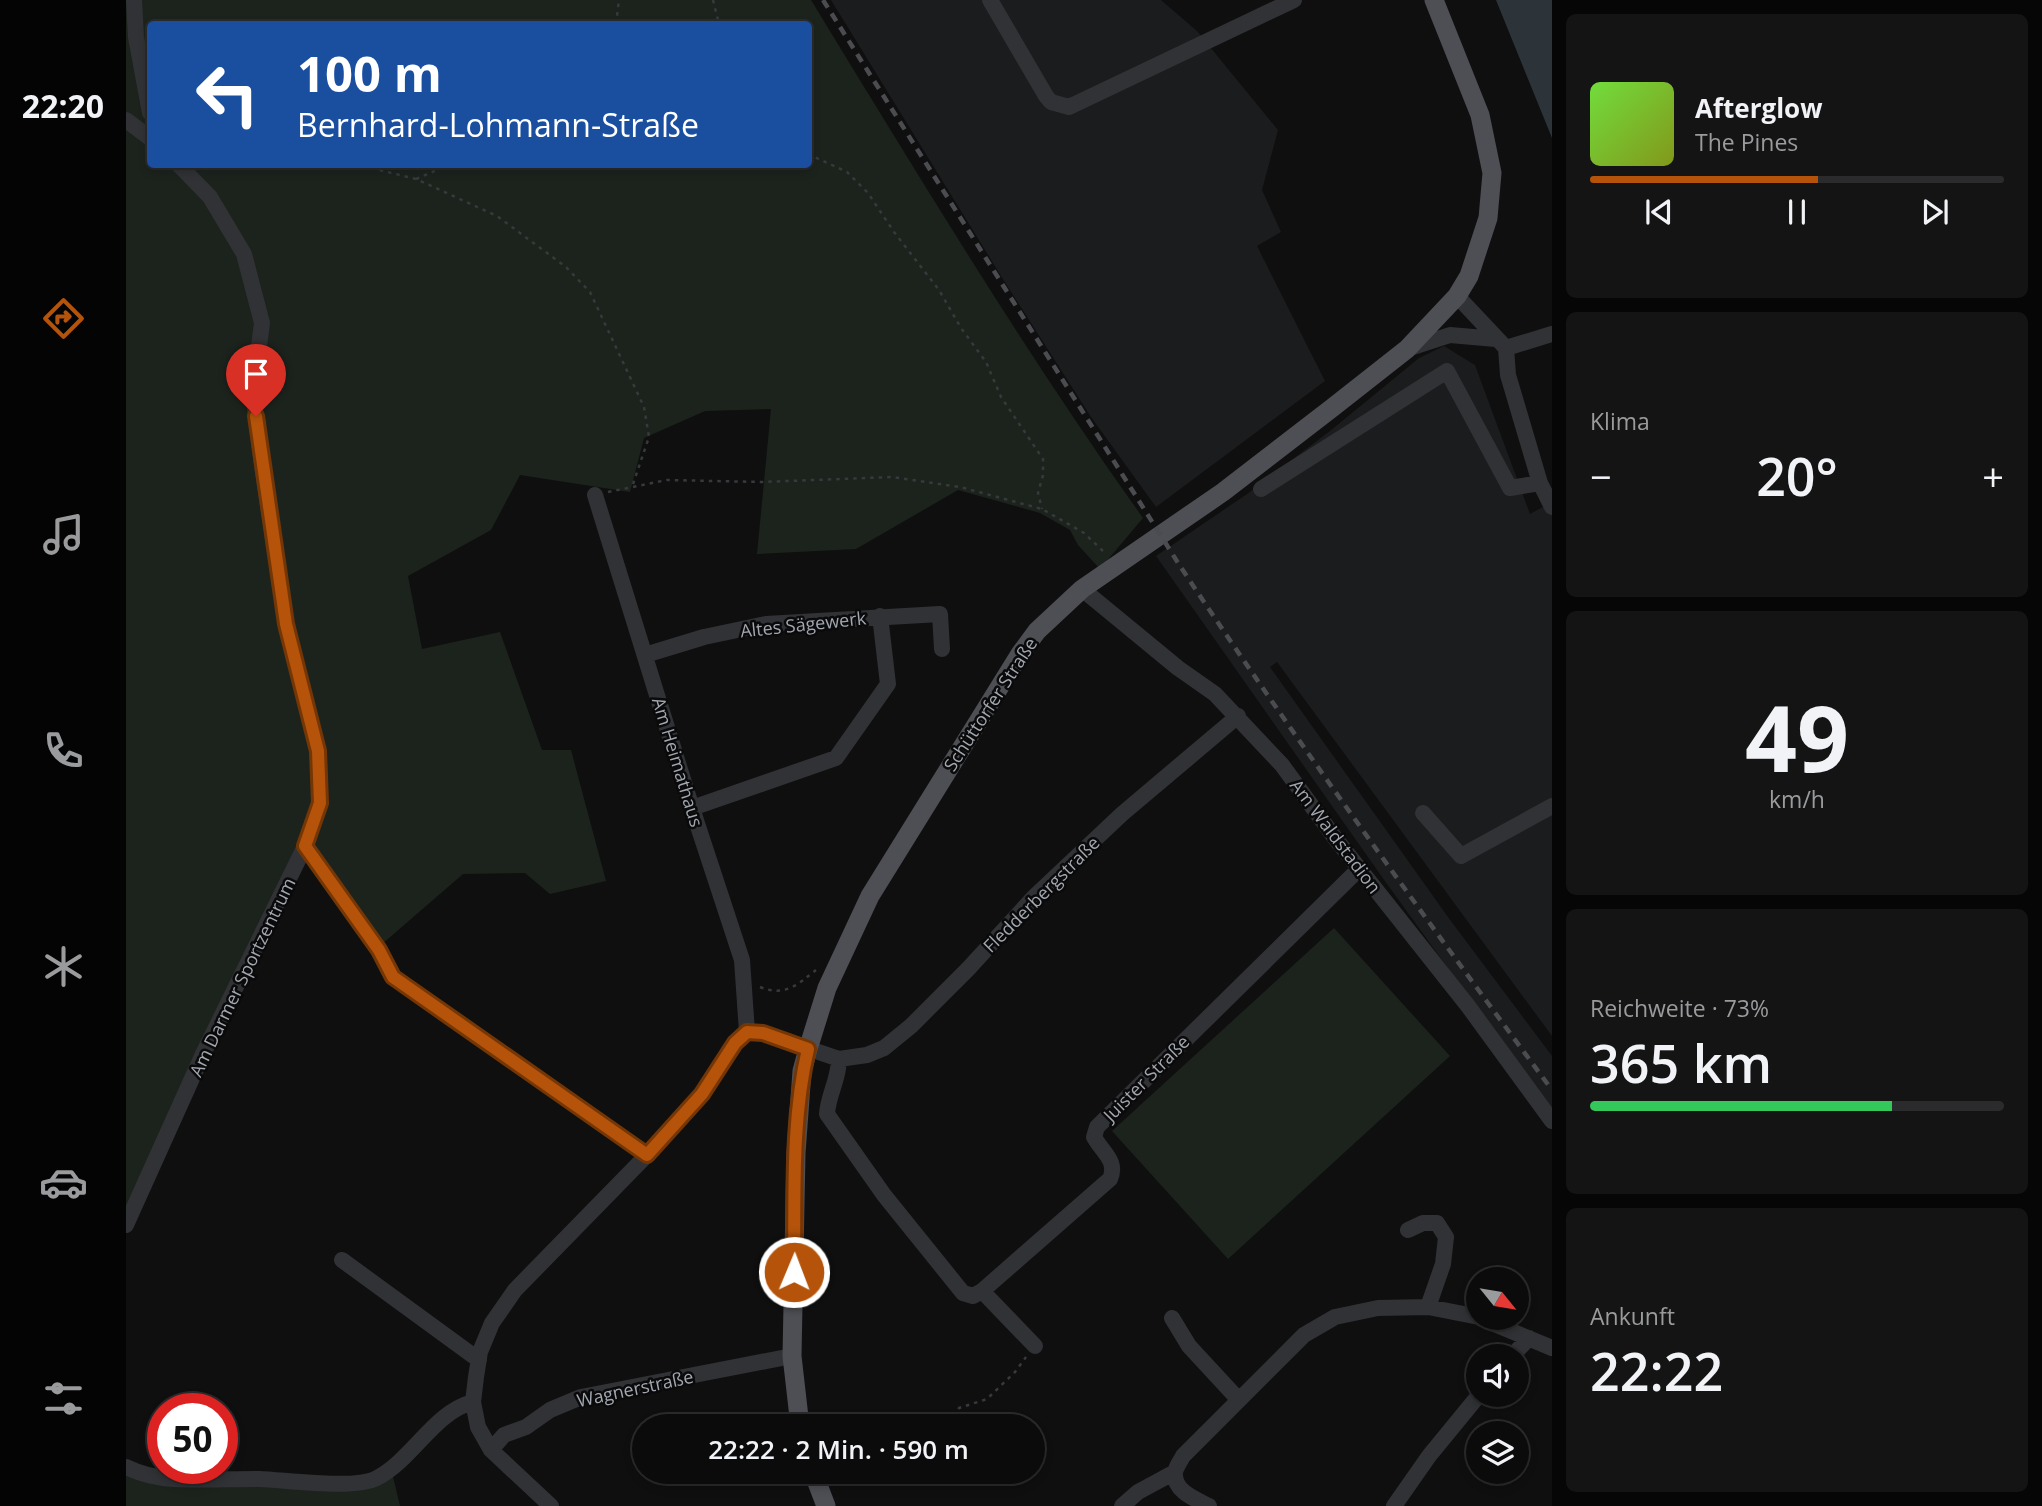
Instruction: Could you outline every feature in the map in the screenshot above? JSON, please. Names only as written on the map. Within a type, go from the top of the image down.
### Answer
[{"type":"main road","name":"Schüttorfer Straße","points":[[799,1414],[792,1356],[796,1153],[802,1071],[827,988],[841,955],[870,896],[1020,654],[1037,631],[1082,589],[1223,492],[1407,349],[1457,296],[1469,276],[1488,218],[1492,173],[1480,115],[1434,0]]},
{"type":"main road","points":[[818,1484],[826,1506]]},
{"type":"street","points":[[134,0],[135,37],[147,98]]},
{"type":"street","points":[[990,0],[1051,103],[1069,107],[1294,0]]},
{"type":"street","points":[[126,120],[147,138]]},
{"type":"street","points":[[126,137],[147,140]]},
{"type":"street","name":"Am Darmer Sportzentrum","points":[[126,1225],[203,1054],[305,846],[320,803],[318,751],[286,624],[253,392],[262,323],[244,254],[210,197],[181,168]]},
{"type":"street","points":[[1457,296],[1501,343],[1540,483],[1552,507]]},
{"type":"street","points":[[1407,349],[1450,335],[1501,343],[1552,334]]},
{"type":"street","points":[[1261,489],[1447,371],[1510,488],[1540,483]]},
{"type":"street","name":"Am Heimathaus","points":[[595,495],[742,960],[747,1032]]},
{"type":"street","name":"Am Waldstadion","points":[[1082,589],[1146,643],[1215,694],[1282,765],[1552,1121]]},
{"type":"street","name":"Altes Sägewerk","points":[[645,655],[704,637],[766,624],[940,614],[942,649]]},
{"type":"street","name":"Altes Sägewerk","points":[[692,808],[836,758],[888,684],[880,616]]},
{"type":"street","name":"Fledderbergstraße","points":[[839,1059],[866,1055],[884,1048],[911,1026],[1044,887],[1122,814],[1238,716]]},
{"type":"street","points":[[1423,813],[1461,856],[1552,806]]},
{"type":"street","points":[[305,846],[379,950],[393,977],[647,1155]]},
{"type":"street","name":"Juister Straße","points":[[982,1291],[1110,1179],[1114,1170],[1112,1162],[1094,1137],[1097,1127],[1104,1119],[1360,868]]},
{"type":"street","points":[[551,1506],[491,1450],[478,1427],[473,1402],[479,1360],[492,1323],[515,1290],[647,1155],[702,1094],[735,1043],[747,1032],[763,1033],[839,1059],[839,1074],[827,1114],[884,1195],[963,1293],[972,1296],[982,1291],[1035,1346]]},
{"type":"street","points":[[1408,1230],[1423,1223],[1437,1223],[1446,1237],[1443,1264],[1428,1307]]},
{"type":"street","points":[[342,1260],[479,1360]]},
{"type":"street","points":[[1122,1506],[1138,1492],[1175,1472],[1183,1456],[1304,1335],[1335,1317],[1378,1308],[1428,1307],[1466,1315]]},
{"type":"street","points":[[1172,1318],[1189,1346],[1238,1399]]},
{"type":"street","points":[[1510,1330],[1552,1348]]},
{"type":"street","points":[[1524,1344],[1530,1338]]},
{"type":"street","name":"Wagnerstraße","points":[[491,1450],[504,1435],[526,1427],[550,1410],[581,1397],[792,1356]]},
{"type":"street","points":[[126,1467],[136,1472],[171,1479],[261,1479],[338,1484],[375,1479],[411,1452],[443,1419],[463,1404],[473,1402]]},
{"type":"street","points":[[1394,1506],[1429,1456],[1469,1407]]},
{"type":"street","points":[[1175,1472],[1179,1487],[1188,1496],[1209,1506]]},
{"type":"path","points":[[616,21],[619,0]]},
{"type":"path","points":[[713,0],[718,21]]},
{"type":"path","points":[[812,155],[847,172],[868,193],[939,290],[961,328],[986,362],[1001,397],[1043,459],[1043,475],[1038,494],[1042,509]]},
{"type":"path","points":[[371,168],[416,179],[497,216],[566,267],[590,292],[644,407],[649,437],[632,487]]},
{"type":"path","points":[[416,179],[442,168]]},
{"type":"path","points":[[595,495],[667,480],[761,482],[893,477],[960,487],[1042,509],[1084,533],[1104,552],[1113,567]]},
{"type":"path","points":[[744,980],[771,991],[794,988],[841,955]]},
{"type":"path","points":[[958,1414],[959,1408],[987,1399],[1015,1372],[1035,1346]]},
{"type":"shaded area","points":[[126,0],[811,0],[1014,327],[1143,518],[1100,569],[1078,545],[1070,530],[1040,513],[958,490],[856,549],[757,554],[771,409],[705,411],[644,438],[630,492],[520,475],[491,530],[408,576],[422,649],[500,632],[542,750],[571,750],[606,881],[550,894],[525,873],[463,874],[374,951],[302,848],[126,1220]]},
{"type":"shaded area","points":[[831,0],[1161,0],[1197,31],[1278,130],[1262,190],[1281,232],[1257,246],[1325,381],[1156,507],[1091,417]]},
{"type":"shaded area","points":[[1496,0],[1552,0],[1552,138]]},
{"type":"shaded area","points":[[1444,346],[1475,365],[1530,514],[1552,502],[1552,1036],[1277,662],[1270,667],[1448,917],[1552,1056],[1552,1112],[1382,877],[1156,556],[1247,494],[1419,358]]},
{"type":"shaded area","points":[[1334,928],[1450,1056],[1228,1259],[1112,1131]]},
{"type":"shaded area","points":[[391,1468],[400,1506],[126,1506],[126,1469],[147,1471],[147,1484],[238,1484],[238,1477],[338,1485]]},
{"type":"railway","points":[[823,0],[1180,566],[1363,831],[1552,1090]]},
{"type":"route","points":[[256,416],[286,624],[318,751],[320,803],[305,846],[379,950],[393,977],[647,1155],[702,1094],[735,1043],[747,1032],[763,1033],[808,1049],[802,1071],[796,1153],[794,1272]]}]
